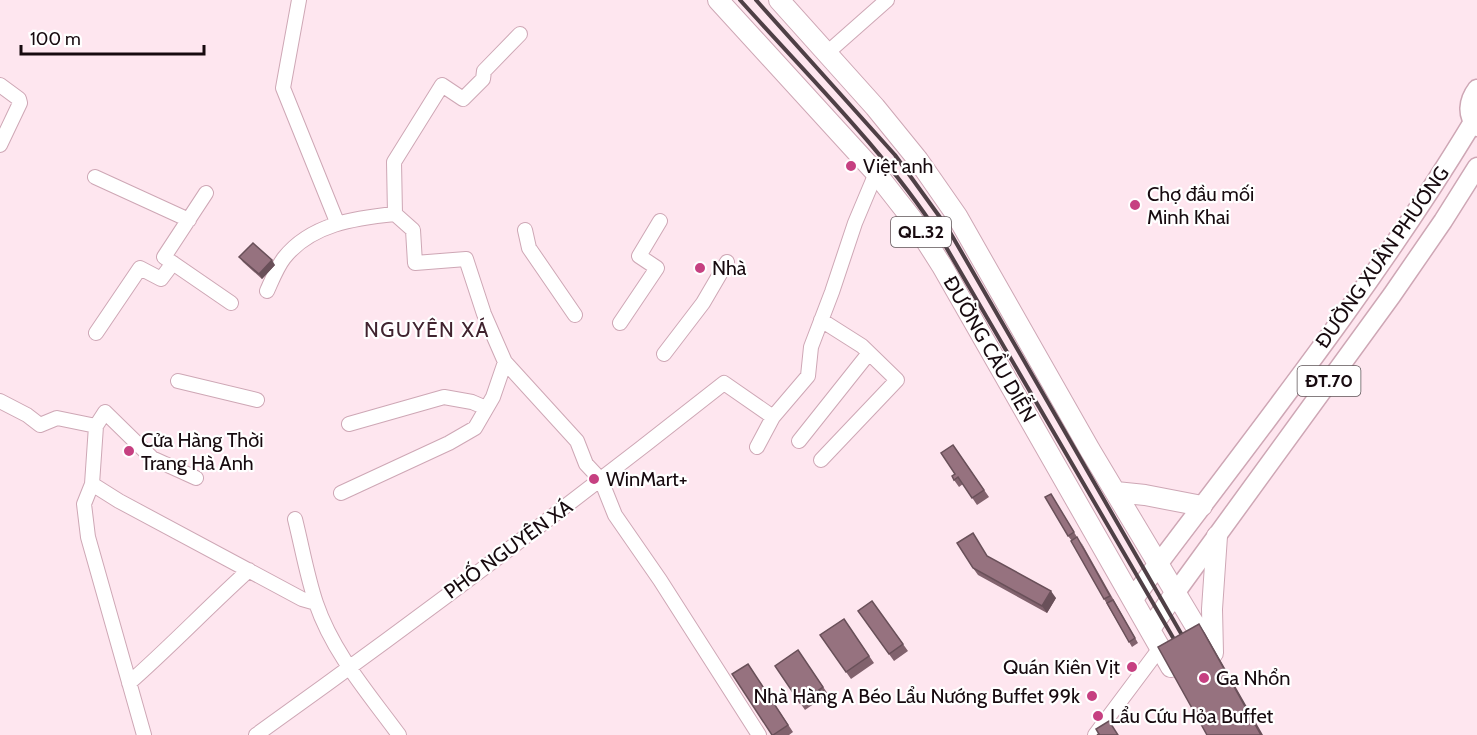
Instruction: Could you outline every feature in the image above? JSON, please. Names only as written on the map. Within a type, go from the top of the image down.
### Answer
[{"type":"highway","name":"ĐƯỜNG CẦU DIỄN","points":[[718,0],[876,172],[912,219],[942,266],[1182,685]]},
{"type":"highway","name":"ĐƯỜNG CẦU DIỄN","points":[[779,0],[918,159],[957,216],[1217,663],[1212,609],[1217,536]]},
{"type":"highway","points":[[1116,492],[1202,506]]},
{"type":"highway","name":"ĐT.70","points":[[1133,599],[1159,563]]},
{"type":"highway","name":"ĐT.70","points":[[1150,629],[1176,592]]},
{"type":"main road","points":[[1475,125],[1469,105],[1477,89]]},
{"type":"main road","name":"ĐƯỜNG XUÂN PHƯƠNG","points":[[1159,563],[1417,210],[1475,125]]},
{"type":"main road","name":"ĐƯỜNG XUÂN PHƯƠNG","points":[[1176,592],[1392,295],[1477,167]]},
{"type":"street","points":[[299,0],[283,88],[338,222]]},
{"type":"street","points":[[827,53],[888,0]]},
{"type":"street","points":[[520,34],[484,71],[483,79],[463,99],[442,85],[394,162],[395,213],[413,230],[415,263],[466,259],[484,314],[505,362],[577,441],[586,464],[601,480],[615,515],[660,580],[754,733]]},
{"type":"street","points":[[0,85],[20,99],[20,103],[0,145]]},
{"type":"street","points":[[757,447],[773,417],[808,376],[811,347],[855,223],[876,172]]},
{"type":"street","points":[[94,177],[189,220]]},
{"type":"street","points":[[96,333],[140,268],[161,279],[168,260],[206,193]]},
{"type":"street","points":[[267,291],[284,258],[303,240],[338,222],[395,213]]},
{"type":"street","points":[[620,323],[657,268],[639,256],[660,221]]},
{"type":"street","points":[[525,230],[529,248],[575,315]]},
{"type":"street","points":[[168,260],[231,303]]},
{"type":"street","points":[[664,354],[703,303],[727,262]]},
{"type":"street","points":[[821,320],[862,346],[897,380],[821,460]]},
{"type":"street","points":[[799,441],[869,353]]},
{"type":"street","points":[[341,493],[475,428],[493,397],[505,362]]},
{"type":"street","points":[[178,381],[257,400]]},
{"type":"street","name":"PHỐ NGUYÊN XÁ","points":[[256,735],[601,480],[724,383],[773,417]]},
{"type":"street","points":[[349,424],[444,397],[472,402],[486,408]]},
{"type":"street","points":[[0,401],[27,415],[40,425],[57,418],[96,426]]},
{"type":"street","points":[[144,735],[88,537],[84,504],[92,484],[96,426],[105,412],[152,458],[196,478]]},
{"type":"street","points":[[92,484],[119,501],[302,599],[316,603]]},
{"type":"street","points":[[295,519],[316,603],[325,624],[348,667],[399,735]]},
{"type":"street","points":[[129,683],[249,570]]},
{"type":"street","points":[[1095,735],[1160,648]]},
{"type":"building","points":[[253,243],[272,260],[259,274],[239,257]]},
{"type":"building","points":[[953,445],[984,490],[972,498],[958,477],[954,480],[952,476],[955,474],[941,453]]},
{"type":"building","points":[[1051,494],[1074,532],[1068,536],[1045,497]]},
{"type":"building","points":[[973,533],[987,556],[1051,591],[1042,606],[973,568],[957,543]]},
{"type":"building","points":[[1077,537],[1110,596],[1104,599],[1071,541]]},
{"type":"building","points":[[1113,600],[1135,638],[1129,642],[1107,603]]},
{"type":"building","points":[[872,601],[903,644],[889,654],[858,611]]},
{"type":"building","points":[[844,619],[869,656],[846,672],[820,635]]},
{"type":"building","name":"Ga Nhổn","points":[[1199,624],[1261,735],[1207,735],[1158,647]]},
{"type":"building","points":[[798,650],[823,687],[800,703],[775,666]]},
{"type":"building","points":[[748,664],[788,725],[773,735],[732,674]]},
{"type":"building","points":[[1109,721],[1118,735],[1097,735],[1099,734],[1096,729]]},
{"type":"railway","points":[[740,0],[869,143],[917,203],[939,235],[1182,653]]},
{"type":"railway","points":[[756,0],[895,155],[947,227],[1190,649]]},
{"type":"place","name":"Việt anh","points":[[851,166]]},
{"type":"place","name":"Chợ đầu mối Minh Khai","points":[[1135,205]]},
{"type":"place","name":"Nhà","points":[[700,268]]},
{"type":"place","name":"Cửa Hàng Thời Trang Hà Anh","points":[[129,451]]},
{"type":"place","name":"WinMart+","points":[[594,479]]},
{"type":"place","name":"Quán Kiên Vịt","points":[[1132,667]]},
{"type":"place","name":"Ga Nhổn","points":[[1204,678]]},
{"type":"place","name":"Nhà Hàng A Béo Lẩu Nướng Buffet 99k","points":[[1092,696]]},
{"type":"place","name":"Lẩu Cứu Hỏa Buffet","points":[[1098,716]]},
{"type":"district","name":"NGUYÊN XÁ","points":[[427,330]]}]
